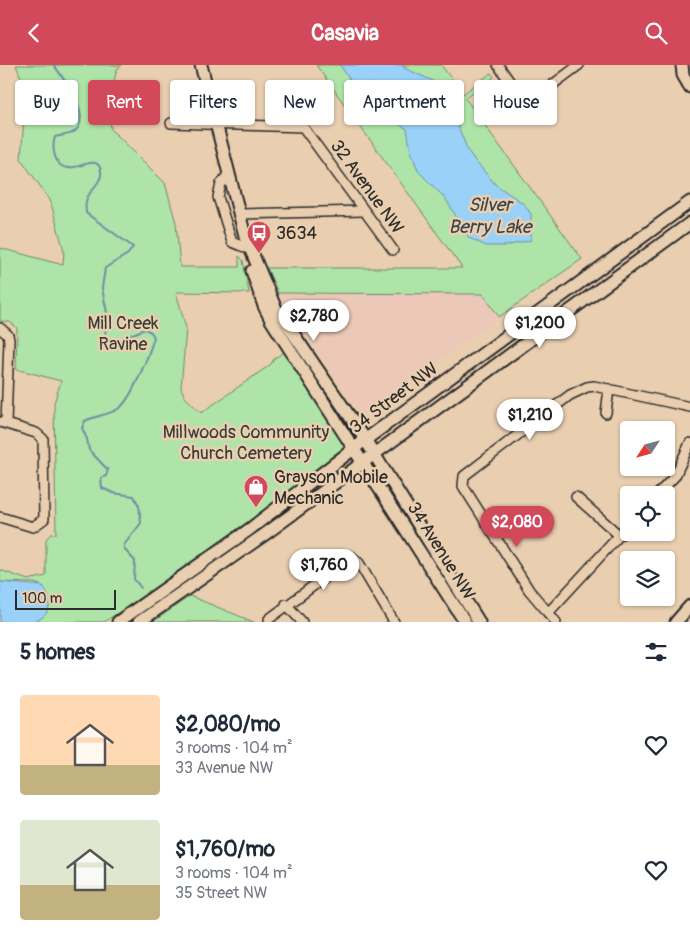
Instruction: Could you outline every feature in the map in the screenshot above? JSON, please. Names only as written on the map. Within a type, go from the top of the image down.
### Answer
[{"type":"main road","points":[[202,65],[206,80]]},
{"type":"main road","points":[[690,69],[684,65],[683,75],[690,87]]},
{"type":"main road","points":[[216,125],[249,249],[253,275],[264,306],[316,389],[361,444]]},
{"type":"main road","name":"34 Street NW","points":[[118,622],[250,529],[361,444],[690,202]]},
{"type":"main road","name":"34 Street NW","points":[[139,622],[268,532],[690,223]]},
{"type":"main road","points":[[249,249],[278,312],[361,444]]},
{"type":"main road","name":"34 Avenue NW","points":[[361,444],[374,453],[479,622]]},
{"type":"main road","name":"34 Avenue NW","points":[[361,444],[363,461],[465,622]]},
{"type":"main road","points":[[676,622],[690,606]]},
{"type":"street","points":[[498,65],[519,95],[528,99],[536,97],[579,65]]},
{"type":"street","name":"32 Avenue NW","points":[[255,124],[294,125],[305,129],[393,250]]},
{"type":"street","points":[[229,173],[221,185],[218,197],[232,241],[249,249]]},
{"type":"street","points":[[240,214],[364,211]]},
{"type":"street","points":[[0,517],[33,527],[40,524],[44,519],[44,443],[42,437],[36,433],[3,423],[9,340],[3,330]]},
{"type":"street","points":[[556,622],[529,590],[462,481],[464,476],[580,389],[592,386],[690,407]]},
{"type":"street","points":[[606,413],[609,389]]},
{"type":"street","points":[[666,486],[675,476],[690,443]]},
{"type":"street","points":[[548,613],[619,535],[576,497]]},
{"type":"street","points":[[269,619],[286,604],[352,557],[359,563],[394,622]]},
{"type":"street","points":[[286,604],[302,622]]},
{"type":"shaded area","points":[[278,293],[483,294],[499,317],[361,417]]},
{"type":"green space","name":"Mill Creek Ravine","points":[[16,65],[122,65],[117,69],[114,80],[88,80],[88,125],[111,125],[111,129],[165,183],[176,223],[180,267],[239,267],[239,256],[243,260],[249,293],[176,292],[186,328],[181,388],[185,397],[201,413],[270,365],[275,358],[286,351],[346,447],[339,456],[182,570],[104,622],[34,622],[42,617],[49,607],[43,586],[34,583],[0,582],[0,570],[28,580],[46,576],[46,539],[51,534],[56,534],[54,403],[61,381],[16,369],[17,328],[10,322],[0,321],[0,248],[63,265],[64,251],[50,200],[21,159],[23,125],[78,125],[78,80],[22,80]]},
{"type":"green space","points":[[316,65],[441,65],[452,80],[344,80],[344,104],[334,90],[334,80],[327,80]]},
{"type":"green space","points":[[491,73],[494,77],[490,80],[482,80]]},
{"type":"green space","points":[[474,86],[474,91],[465,98],[474,110],[474,125],[485,125],[582,259],[499,317],[483,294],[278,293],[267,268],[462,268],[359,125],[464,125],[464,93]]},
{"type":"green space","points":[[190,596],[254,622],[153,622]]},
{"type":"water","name":"Silver Berry Lake","points":[[340,65],[403,65],[404,68],[431,80],[350,80]]},
{"type":"water","name":"Silver Berry Lake","points":[[400,125],[458,125],[468,151],[476,162],[496,185],[524,204],[531,214],[531,240],[506,246],[486,246],[469,238],[445,198],[419,172],[411,153],[407,129]]},
{"type":"water","points":[[0,582],[43,586],[49,601],[46,614],[36,621],[0,622]]},
{"type":"waterway","points":[[54,65],[70,89],[81,117],[79,125],[74,132],[55,137],[55,156],[59,164],[65,168],[93,163],[98,165],[101,175],[87,198],[86,213],[133,247],[128,254],[105,268],[102,288],[107,313],[105,336],[111,341],[116,341],[145,329],[151,332],[154,337],[139,376],[123,405],[114,411],[85,421],[82,428],[89,450],[108,470],[106,476],[101,478],[102,488],[113,493],[134,496],[139,506],[141,523],[124,545],[124,549],[135,561],[134,579],[141,588]]},
{"type":"place","name":"3634","points":[[259,254]]},
{"type":"place","name":"Grayson Mobile Mechanic","points":[[256,508]]},
{"type":"park label","name":"Millwoods Community Church Cemetery","points":[[246,442]]}]
